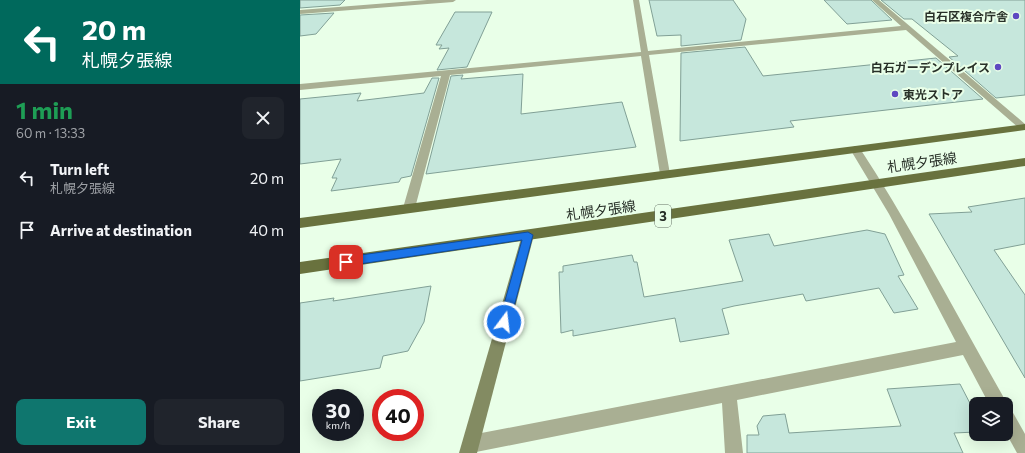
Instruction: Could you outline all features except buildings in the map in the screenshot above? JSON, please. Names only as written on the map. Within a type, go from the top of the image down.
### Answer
[{"type":"main road","name":"札幌夕張線","points":[[300,223],[1024,127]]},
{"type":"main road","name":"札幌夕張線","points":[[300,268],[1025,162]]},
{"type":"street","points":[[300,12],[383,3],[453,0]]},
{"type":"street","points":[[636,0],[665,174]]},
{"type":"street","points":[[875,0],[1024,127]]},
{"type":"street","points":[[300,87],[908,28]]},
{"type":"street","points":[[409,208],[446,73]]},
{"type":"street","points":[[855,149],[878,184],[994,397]]},
{"type":"street","points":[[528,235],[469,448],[966,347]]},
{"type":"street","points":[[729,394],[734,453]]},
{"type":"street","points":[[1013,430],[1025,451]]},
{"type":"place","name":"白石区複合庁舎","points":[[1016,16]]},
{"type":"place","name":"白石ガーデンプレイス","points":[[998,67]]},
{"type":"place","name":"東光ストア","points":[[895,94]]},
{"type":"route","points":[[346,262],[528,235],[504,322]]}]
